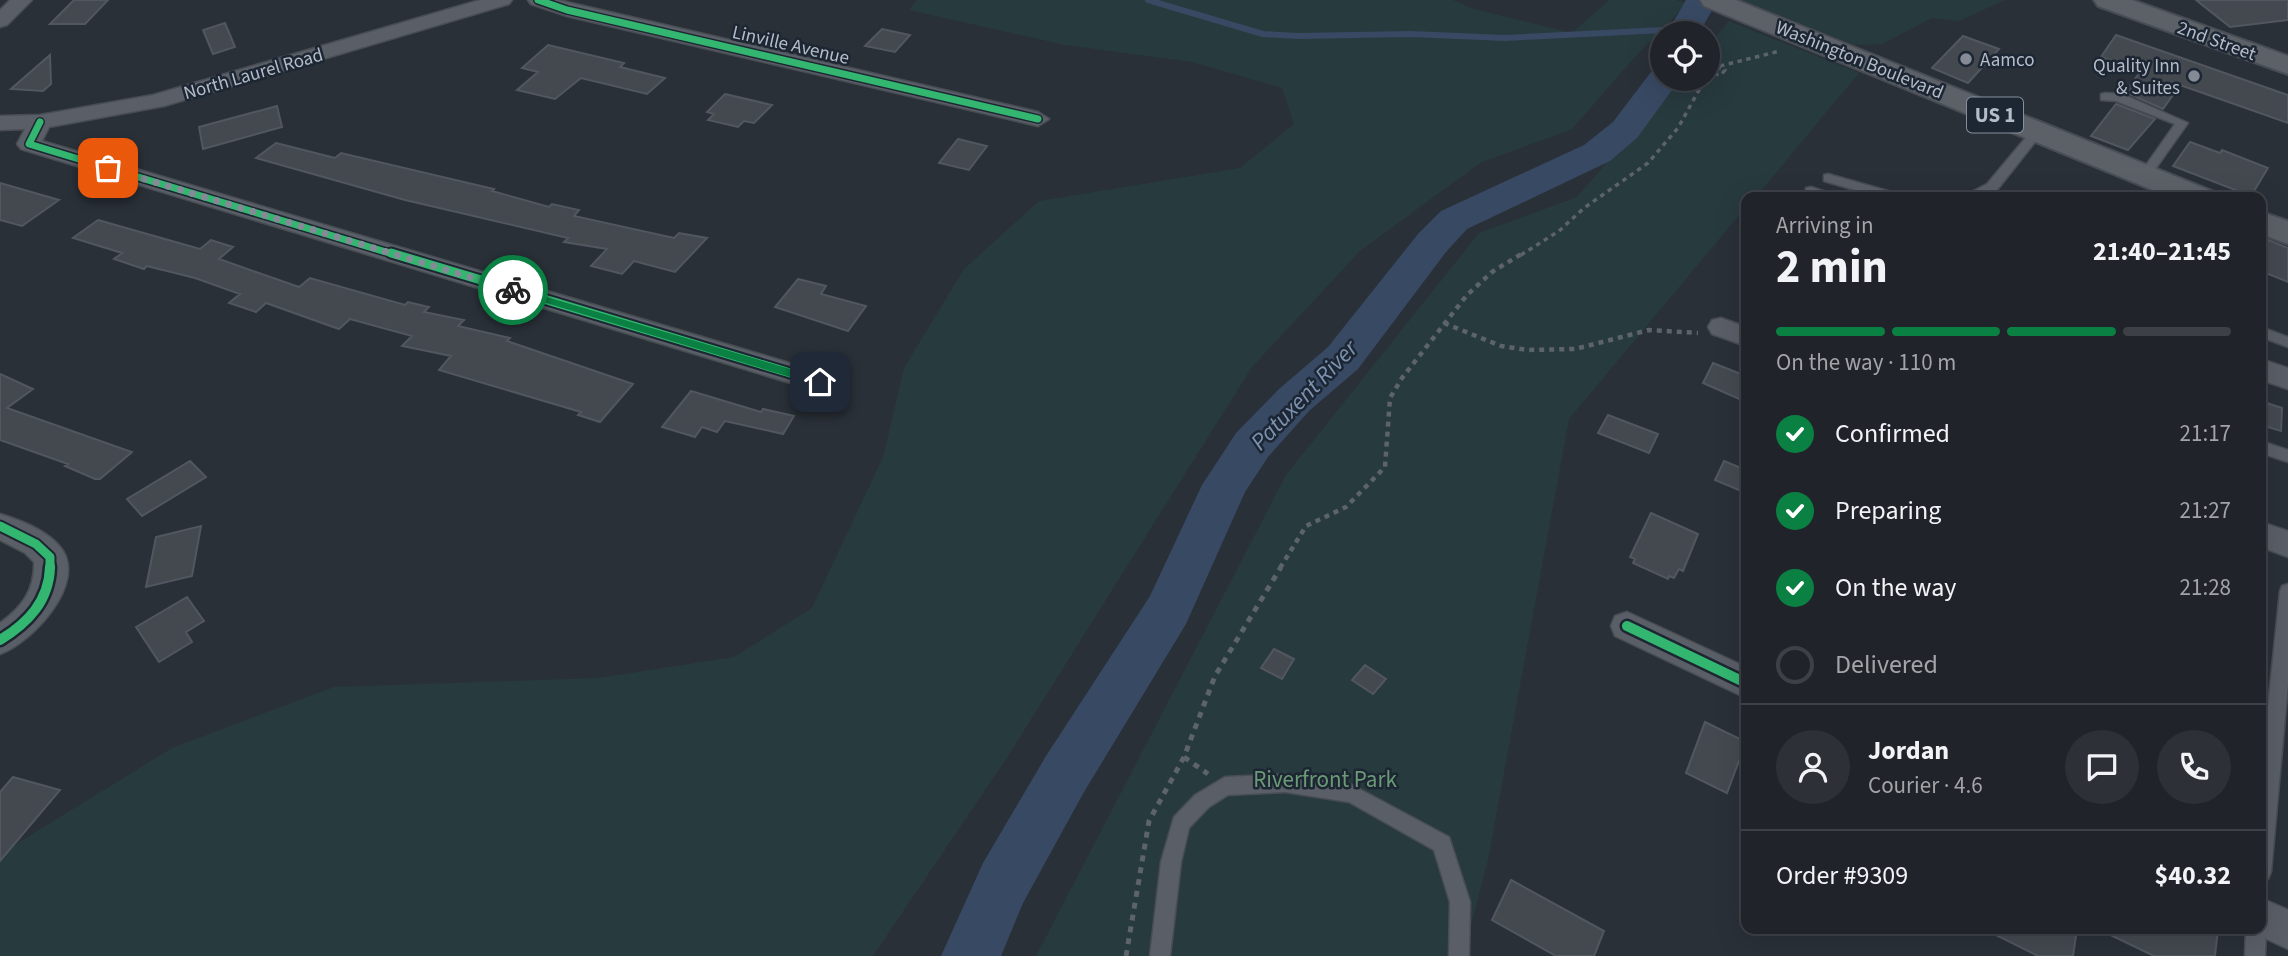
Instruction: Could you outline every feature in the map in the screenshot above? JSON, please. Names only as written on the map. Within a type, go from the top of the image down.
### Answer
[{"type":"main road","name":"Washington Boulevard","points":[[1713,0],[2186,192]]},
{"type":"main road","name":"2nd Street","points":[[2107,0],[2288,66]]},
{"type":"street","points":[[0,21],[22,0]]},
{"type":"street","name":"North Laurel Road","points":[[0,123],[40,122],[108,112],[192,92],[502,0]]},
{"type":"street","name":"Linville Avenue","points":[[538,0],[567,10],[1038,119]]},
{"type":"street","points":[[40,122],[29,145],[820,382]]},
{"type":"street","points":[[1721,327],[1741,335]]},
{"type":"street","points":[[2266,371],[2288,379]]},
{"type":"street","points":[[0,526],[36,544],[50,557],[52,573],[48,592],[34,612],[0,640]]},
{"type":"street","points":[[2266,536],[2288,544]]},
{"type":"street","points":[[1627,626],[1741,680]]},
{"type":"street","points":[[2266,919],[2288,930]]},
{"type":"lane","points":[[2105,97],[2118,97],[2182,123],[2145,175]]},
{"type":"lane","points":[[1980,192],[1992,187],[2037,132]]},
{"type":"lane","points":[[1828,178],[1877,192]]},
{"type":"lane","points":[[2266,334],[2288,342]]},
{"type":"lane","points":[[2266,449],[2288,456]]},
{"type":"lane","points":[[2266,820],[2288,591]]},
{"type":"lane","points":[[1160,956],[1171,862],[1181,823],[1202,801],[1225,786],[1284,783],[1352,794],[1442,844],[1460,902],[1459,956]]},
{"type":"lane","points":[[2255,956],[2256,934]]},
{"type":"path","points":[[1720,66],[1769,56],[1797,34]]},
{"type":"path","points":[[1720,66],[1725,70],[1720,74]]},
{"type":"path","points":[[1126,956],[1149,821],[1184,757],[1215,676],[1306,526],[1346,507],[1385,467],[1390,398],[1467,295],[1492,272],[1559,231],[1584,208],[1648,163],[1678,128],[1698,91]]},
{"type":"path","points":[[1444,323],[1501,346],[1527,351],[1575,349],[1649,330],[1714,335],[1721,327]]},
{"type":"path","points":[[1184,757],[1225,786]]},
{"type":"green space","points":[[917,0],[1453,0],[1474,9],[1572,33],[1609,0],[1677,0],[1687,4],[1670,21],[1650,21],[1650,42],[1572,129],[1480,163],[1360,251],[1252,367],[1008,756],[873,956],[0,956],[0,854],[172,748],[334,687],[598,678],[734,657],[812,608],[883,457],[904,368],[964,269],[1039,201],[1240,168],[1294,124],[1282,88],[1192,62],[1065,45],[909,10]]},
{"type":"green space","points":[[1741,0],[2005,0],[1959,21],[1932,18],[1882,44],[1855,45]]},
{"type":"green space","name":"Riverfront Park","points":[[1729,21],[1859,73],[1760,192],[1741,192],[1741,213],[1569,419],[1488,860],[1463,956],[1036,956],[1286,475],[1479,233],[1577,197],[1669,91],[1720,91],[1720,32]]},
{"type":"building","points":[[74,0],[108,0],[85,24],[50,24]]},
{"type":"building","points":[[2196,0],[2288,0],[2288,20],[2230,27]]},
{"type":"building","points":[[225,23],[235,47],[213,54],[203,30]]},
{"type":"building","points":[[882,29],[910,35],[895,52],[865,46]]},
{"type":"building","name":"Quality Inn & Suites","points":[[2116,35],[2288,95],[2288,123],[2180,85],[2163,109],[2125,92],[2141,71],[2101,57]]},
{"type":"building","name":"Aamco","points":[[1963,36],[1999,49],[1968,83],[1932,68]]},
{"type":"building","points":[[548,45],[624,63],[620,67],[665,78],[647,94],[581,78],[555,99],[517,90],[538,72],[522,68]]},
{"type":"building","points":[[50,55],[51,84],[43,91],[11,89]]},
{"type":"building","points":[[725,94],[772,105],[754,123],[744,121],[738,127],[708,120],[714,114],[707,112]]},
{"type":"building","points":[[2116,104],[2155,119],[2128,150],[2091,136]]},
{"type":"building","points":[[277,106],[282,127],[203,149],[199,127]]},
{"type":"building","points":[[958,139],[987,146],[969,170],[939,163]]},
{"type":"building","points":[[2190,142],[2220,153],[2222,150],[2268,168],[2253,192],[2241,192],[2173,166]]},
{"type":"building","points":[[276,143],[335,158],[341,153],[494,189],[492,191],[549,207],[552,204],[579,210],[574,216],[674,238],[679,233],[707,238],[675,272],[634,261],[622,274],[591,266],[607,249],[564,242],[568,238],[405,200],[256,158]]},
{"type":"building","points":[[0,183],[59,200],[22,226],[0,220]]},
{"type":"building","points":[[98,220],[200,249],[211,240],[233,247],[219,259],[299,287],[310,278],[405,305],[408,302],[429,307],[424,312],[464,320],[458,326],[510,338],[507,341],[633,384],[600,422],[578,415],[581,412],[439,370],[451,356],[402,346],[412,336],[350,319],[339,329],[266,303],[256,312],[229,303],[240,294],[195,278],[147,266],[144,269],[114,259],[122,253],[73,238]]},
{"type":"building","points":[[2266,239],[2288,248],[2288,282],[2266,273]]},
{"type":"building","points":[[798,279],[826,286],[821,294],[866,306],[848,331],[775,307]]},
{"type":"building","points":[[1713,363],[1741,374],[1741,400],[1703,383]]},
{"type":"building","points":[[0,374],[33,389],[7,408],[132,452],[100,479],[95,479],[65,466],[68,464],[0,440]]},
{"type":"building","points":[[691,391],[761,412],[763,409],[794,416],[783,434],[725,421],[717,432],[702,427],[695,437],[662,427]]},
{"type":"building","points":[[2266,403],[2282,408],[2281,431],[2266,426]]},
{"type":"building","points":[[1608,415],[1658,434],[1649,453],[1598,433]]},
{"type":"building","points":[[190,461],[206,477],[142,516],[127,499]]},
{"type":"building","points":[[1724,461],[1741,468],[1741,491],[1715,480]]},
{"type":"building","points":[[1651,513],[1698,534],[1683,571],[1679,569],[1674,578],[1669,576],[1668,579],[1633,563],[1635,559],[1630,557]]},
{"type":"building","points":[[201,526],[192,576],[146,587],[156,537]]},
{"type":"building","points":[[187,597],[204,621],[186,632],[192,642],[159,662],[136,627]]},
{"type":"building","points":[[1274,649],[1294,659],[1282,679],[1261,668]]},
{"type":"building","points":[[1365,665],[1386,679],[1373,694],[1352,680]]},
{"type":"building","points":[[1705,722],[1741,740],[1741,755],[1727,793],[1686,773]]},
{"type":"building","points":[[13,777],[60,790],[0,861],[0,792]]},
{"type":"building","points":[[1511,880],[1604,931],[1594,956],[1556,956],[1492,920]]},
{"type":"building","points":[[1994,934],[2076,934],[2073,956],[2038,956]]},
{"type":"building","points":[[2108,934],[2217,934],[2215,956],[2154,956]]},
{"type":"waterway","points":[[1148,0],[1263,34],[1410,34],[1505,38],[1650,31]]},
{"type":"waterway","name":"Patuxent River","points":[[1690,21],[1702,0]]},
{"type":"waterway","name":"Patuxent River","points":[[971,956],[1003,883],[1065,774],[1169,609],[1225,485],[1252,445],[1294,400],[1343,358],[1432,243],[1454,220],[1597,153],[1625,130],[1654,91]]},
{"type":"cycle path","points":[[538,0],[567,10],[1038,119]]},
{"type":"cycle path","points":[[40,122],[29,144],[820,382]]},
{"type":"cycle path","points":[[0,526],[36,544],[50,557],[48,583],[38,606],[22,625],[0,640]]},
{"type":"cycle path","points":[[1627,626],[1741,681]]},
{"type":"way so far","points":[[108,168],[513,290]]},
{"type":"place","name":"Aamco","points":[[1966,59]]},
{"type":"place","name":"Quality Inn & Suites","points":[[2194,76]]},
{"type":"route","points":[[513,290],[820,382]]}]
